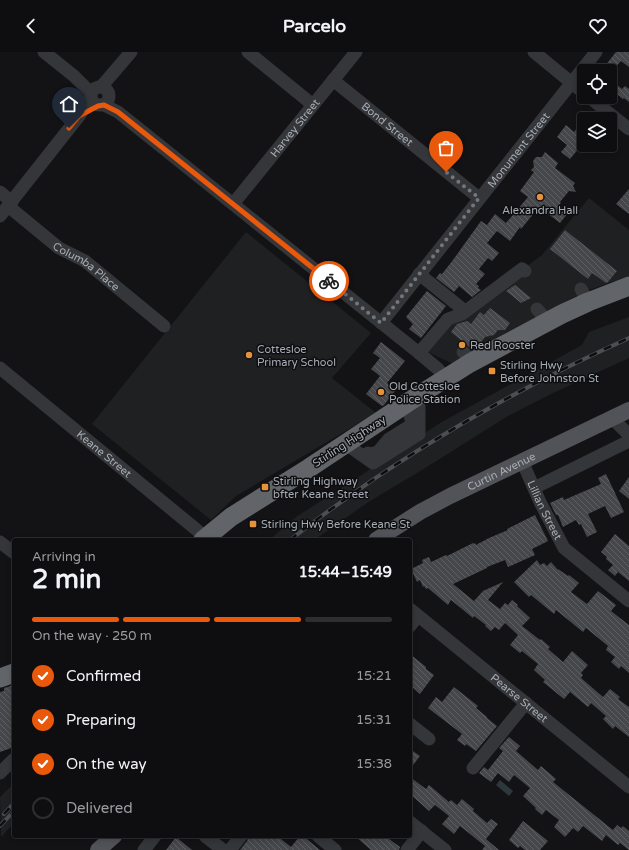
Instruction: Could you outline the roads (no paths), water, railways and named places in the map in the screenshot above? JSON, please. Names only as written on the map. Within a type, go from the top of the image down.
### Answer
[{"type":"highway","name":"Stirling Highway","points":[[414,405],[467,358],[543,315],[585,295],[629,286]]},
{"type":"highway","name":"Stirling Highway","points":[[210,538],[231,517],[354,445],[414,405],[581,317],[614,301],[629,296]]},
{"type":"highway","points":[[0,668],[12,665]]},
{"type":"highway","points":[[0,678],[12,674]]},
{"type":"main road","name":"Curtin Avenue","points":[[379,538],[420,512],[450,496],[629,410]]},
{"type":"main road","points":[[98,850],[110,842]]},
{"type":"street","points":[[44,52],[419,353],[446,378]]},
{"type":"street","points":[[0,216],[79,116],[100,96],[112,75],[131,52]]},
{"type":"street","points":[[248,52],[313,105]]},
{"type":"street","name":"Harvey Street","points":[[233,204],[356,52]]},
{"type":"street","points":[[534,52],[577,88]]},
{"type":"street","name":"Monument Street","points":[[381,323],[596,52]]},
{"type":"street","name":"Bond Street","points":[[333,80],[479,198]]},
{"type":"street","points":[[598,104],[629,129]]},
{"type":"street","name":"Columba Place","points":[[0,192],[10,204],[59,248],[85,262],[164,326]]},
{"type":"street","points":[[419,353],[448,319],[462,314],[522,269],[524,271]]},
{"type":"street","points":[[419,274],[465,311]]},
{"type":"street","name":"Keane Street","points":[[0,368],[208,538]]},
{"type":"street","points":[[354,445],[373,463],[419,434],[414,405]]},
{"type":"street","points":[[612,418],[629,435]]},
{"type":"street","points":[[534,488],[629,441]]},
{"type":"street","name":"Lillian Street","points":[[522,461],[564,548],[629,600]]},
{"type":"street","points":[[0,542],[12,551]]},
{"type":"street","name":"Pearse Street","points":[[413,617],[526,703],[629,787]]},
{"type":"street","points":[[473,768],[526,703]]},
{"type":"street","points":[[412,726],[429,739]]},
{"type":"street","points":[[0,773],[12,761]]},
{"type":"street","points":[[412,824],[445,850]]},
{"type":"street","points":[[407,850],[422,831]]},
{"type":"street","points":[[144,850],[153,838]]},
{"type":"street","points":[[207,838],[222,850]]},
{"type":"street","points":[[230,850],[239,838]]},
{"type":"street","points":[[320,838],[335,850]]},
{"type":"railway","points":[[293,538],[370,482],[411,455],[496,404],[629,338]]},
{"type":"railway","points":[[4,814],[12,805]]},
{"type":"railway","points":[[0,826],[12,813]]},
{"type":"place","name":"Alexandra Hall","points":[[540,197]]},
{"type":"place","name":"Red Rooster","points":[[462,345]]},
{"type":"place","name":"Cottesloe Primary School","points":[[249,355]]},
{"type":"place","name":"Stirling Hwy Before Johnston St","points":[[492,371]]},
{"type":"place","name":"Old Cottesloe Police Station","points":[[381,392]]},
{"type":"place","name":"Stirling Highway bfter Keane Street","points":[[265,487]]},
{"type":"place","name":"Stirling Hwy Before Keane St","points":[[253,524]]}]
